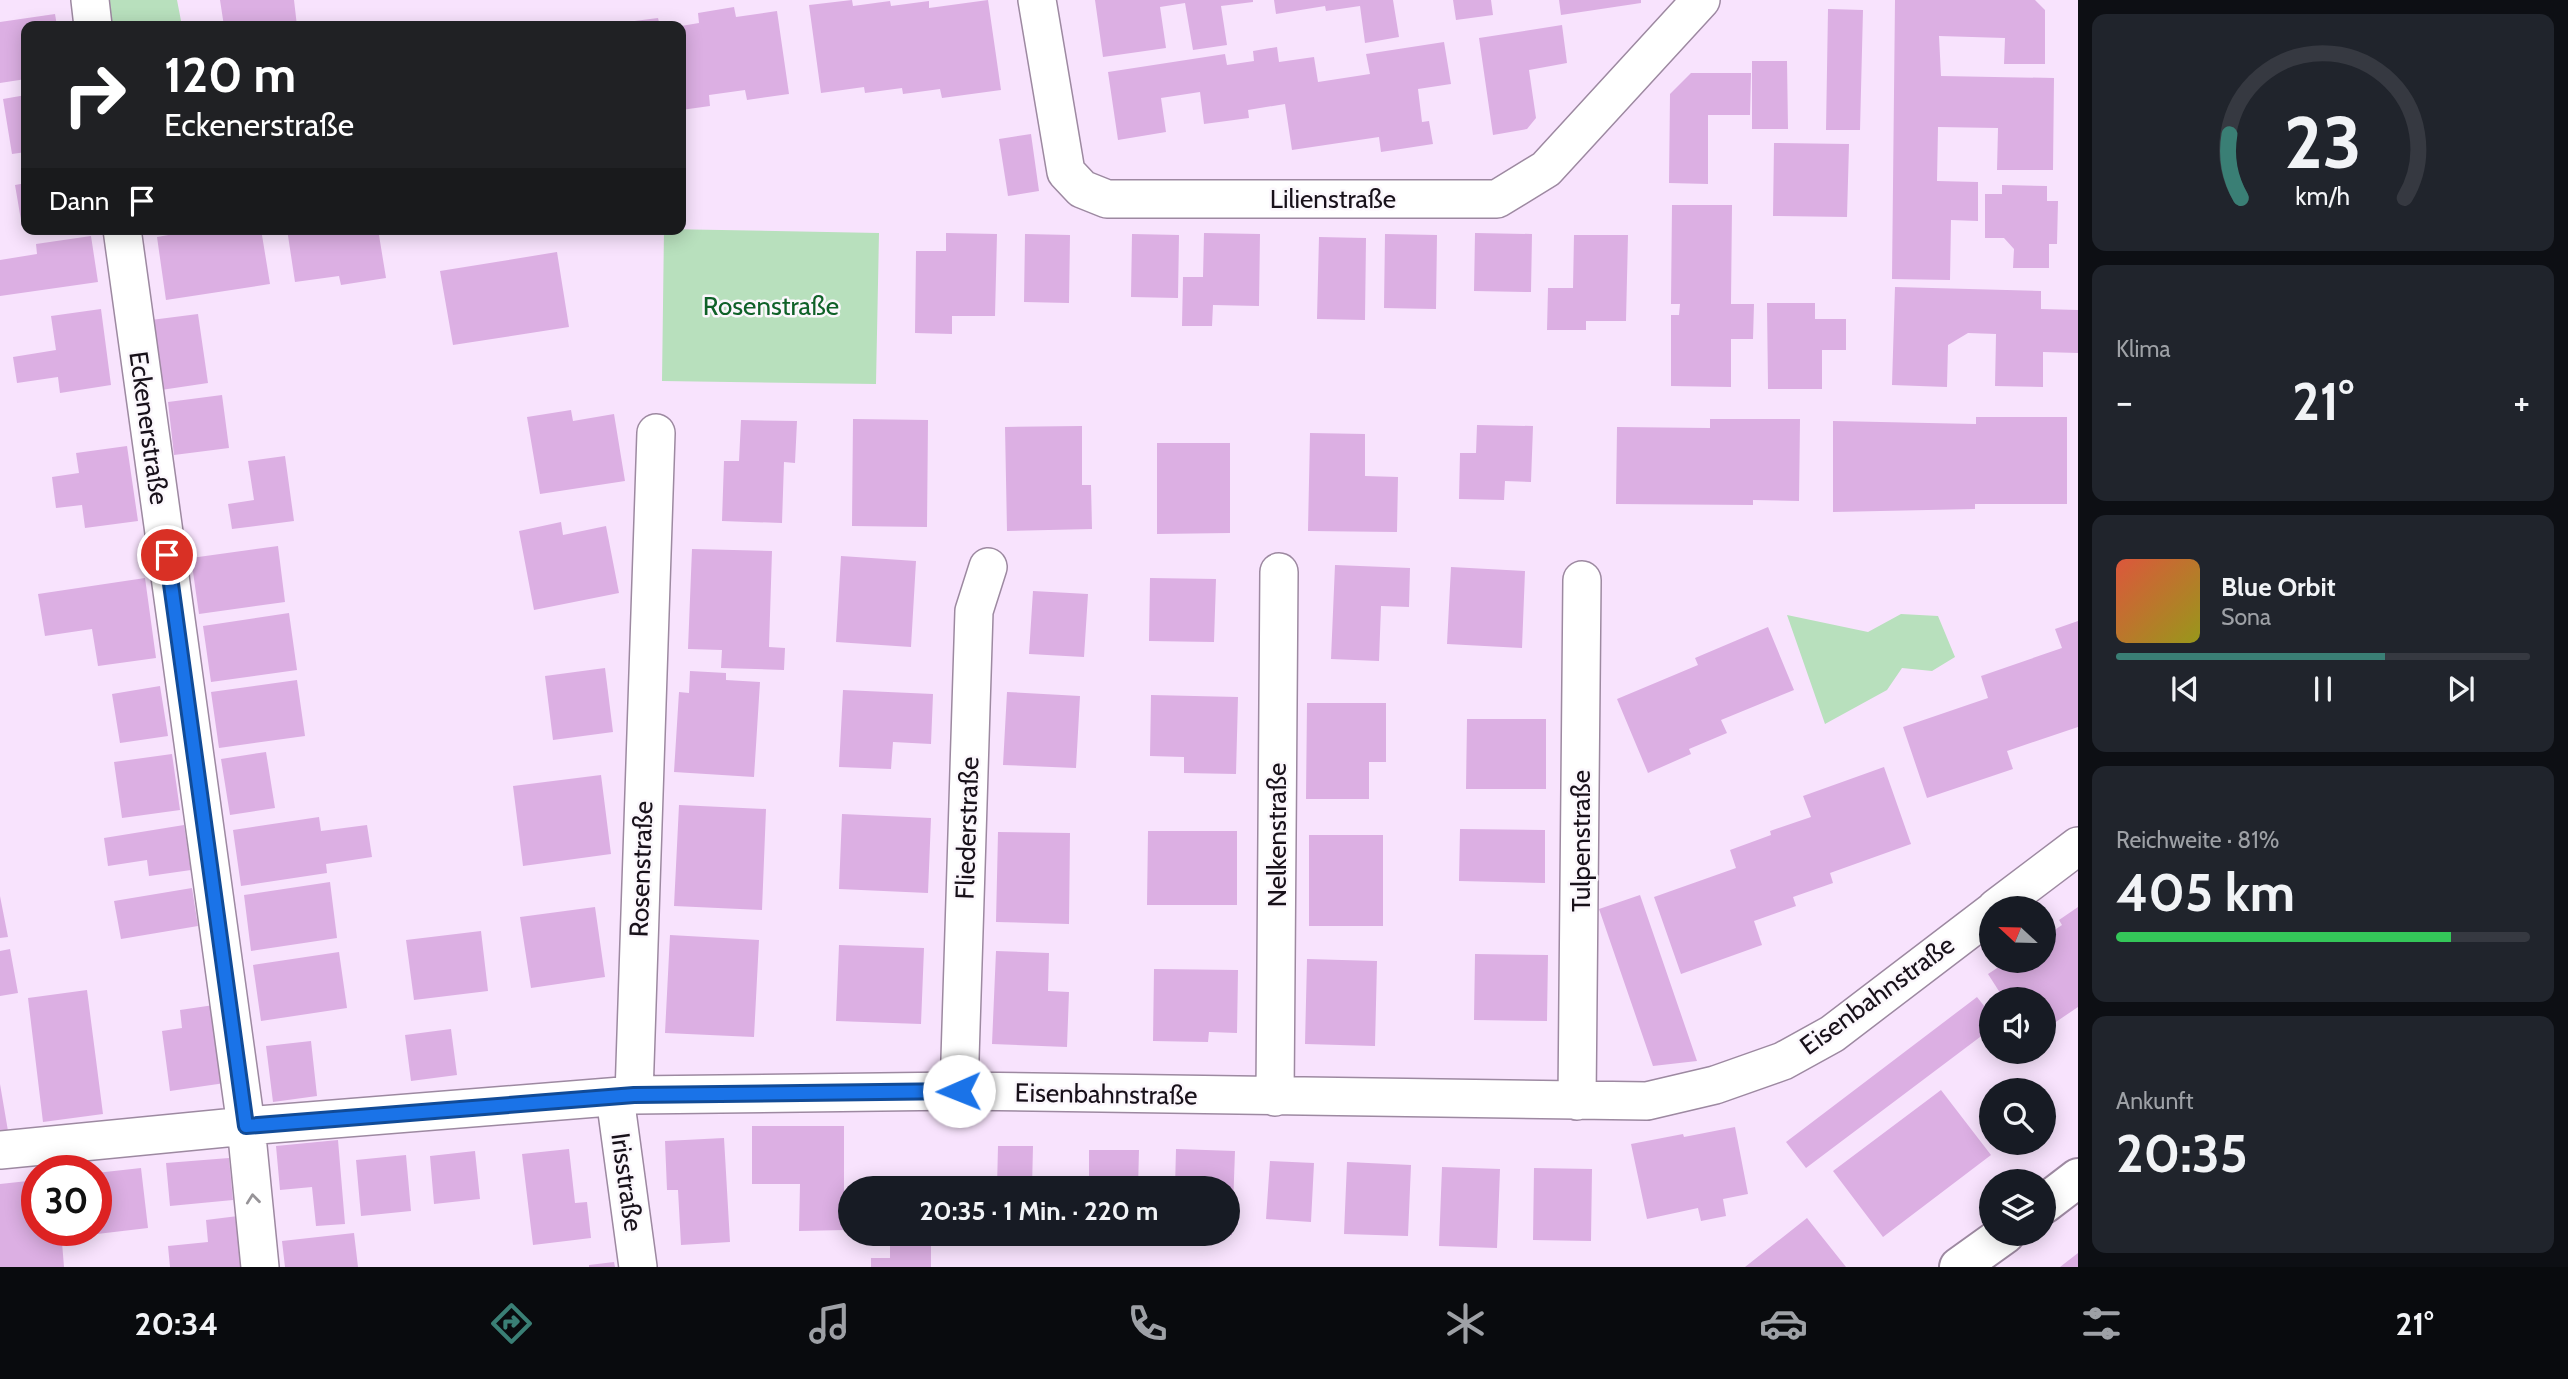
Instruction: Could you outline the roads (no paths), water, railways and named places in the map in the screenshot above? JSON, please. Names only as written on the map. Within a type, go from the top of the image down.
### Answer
[{"type":"main road","points":[[2056,1195],[2078,1178]]},
{"type":"main road","points":[[1959,1267],[1988,1246]]},
{"type":"street","points":[[90,0],[92,21]]},
{"type":"street","name":"Lilienstraße","points":[[1037,0],[1066,172],[1082,189],[1107,199],[1497,199],[1546,169],[1701,0]]},
{"type":"street","name":"Eckenerstraße","points":[[123,235],[246,1126],[260,1267]]},
{"type":"street","name":"Rosenstraße","points":[[625,1096],[656,433]]},
{"type":"street","name":"Fliederstraße","points":[[959,1091],[974,611],[988,567]]},
{"type":"street","name":"Nelkenstraße","points":[[1275,1097],[1279,572]]},
{"type":"street","name":"Tulpenstraße","points":[[1577,1101],[1582,580]]},
{"type":"street","points":[[2012,896],[2078,846]]},
{"type":"street","name":"Eisenbahnstraße","points":[[0,1150],[246,1126],[625,1096],[959,1091],[1647,1101],[1715,1085],[1783,1061],[1832,1034],[1979,922]]},
{"type":"street","name":"Irisstraße","points":[[625,1096],[638,1267]]}]
